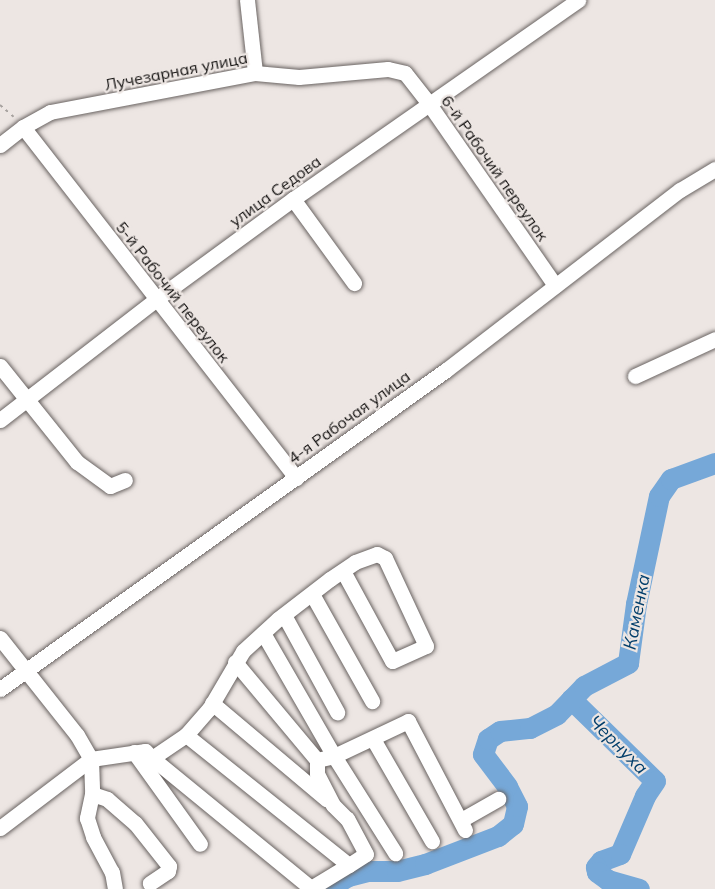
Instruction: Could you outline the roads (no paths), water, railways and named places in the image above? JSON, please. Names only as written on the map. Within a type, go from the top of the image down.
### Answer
[{"type":"street","points":[[247,0],[255,74]]},
{"type":"street","name":"улица Седова","points":[[0,420],[155,300],[293,199],[578,0]]},
{"type":"street","name":"Лучезарная улица","points":[[0,145],[23,127],[51,112],[255,74],[299,77],[388,69],[405,73]]},
{"type":"street","name":"6-й Рабочий переулок","points":[[405,73],[555,285]]},
{"type":"street","name":"5-й Рабочий переулок","points":[[23,127],[155,300],[296,478]]},
{"type":"street","name":"4-я Рабочая улица","points":[[0,689],[446,369],[680,190],[715,169]]},
{"type":"street","points":[[293,199],[354,283]]},
{"type":"street","points":[[635,376],[715,339]]},
{"type":"street","points":[[0,366],[77,462],[94,477],[110,486],[125,480]]},
{"type":"street","points":[[152,758],[186,735],[212,703],[243,651],[284,615],[355,562],[377,554],[385,558],[426,646],[392,661],[343,571]]},
{"type":"street","points":[[312,594],[372,701]]},
{"type":"street","points":[[284,615],[337,712]]},
{"type":"street","points":[[262,633],[334,756],[395,853]]},
{"type":"street","points":[[0,638],[77,735],[91,759],[92,794],[87,818],[93,837],[112,872],[115,889]]},
{"type":"street","points":[[236,662],[317,760],[317,774],[333,805]]},
{"type":"street","points":[[0,828],[91,759],[145,751],[311,889],[366,854],[347,819],[333,805],[212,703]]},
{"type":"street","points":[[317,760],[334,756],[408,721],[463,825],[498,799]]},
{"type":"street","points":[[186,735],[349,865]]},
{"type":"street","points":[[373,739],[432,841]]},
{"type":"street","points":[[134,752],[200,844]]},
{"type":"street","points":[[92,794],[108,799],[135,823],[169,866],[168,871],[150,883]]},
{"type":"waterway","name":"Каменка","points":[[327,889],[348,876],[368,871],[397,871],[425,864],[498,836],[513,824],[517,806],[507,786],[483,754],[488,739],[500,731],[530,728],[557,714],[584,686],[628,663],[636,604],[659,496],[671,479],[715,463]]},
{"type":"waterway","name":"Чернуха","points":[[571,699],[655,781],[645,796],[620,854],[601,861],[596,867],[597,872],[608,880],[639,889]]}]
